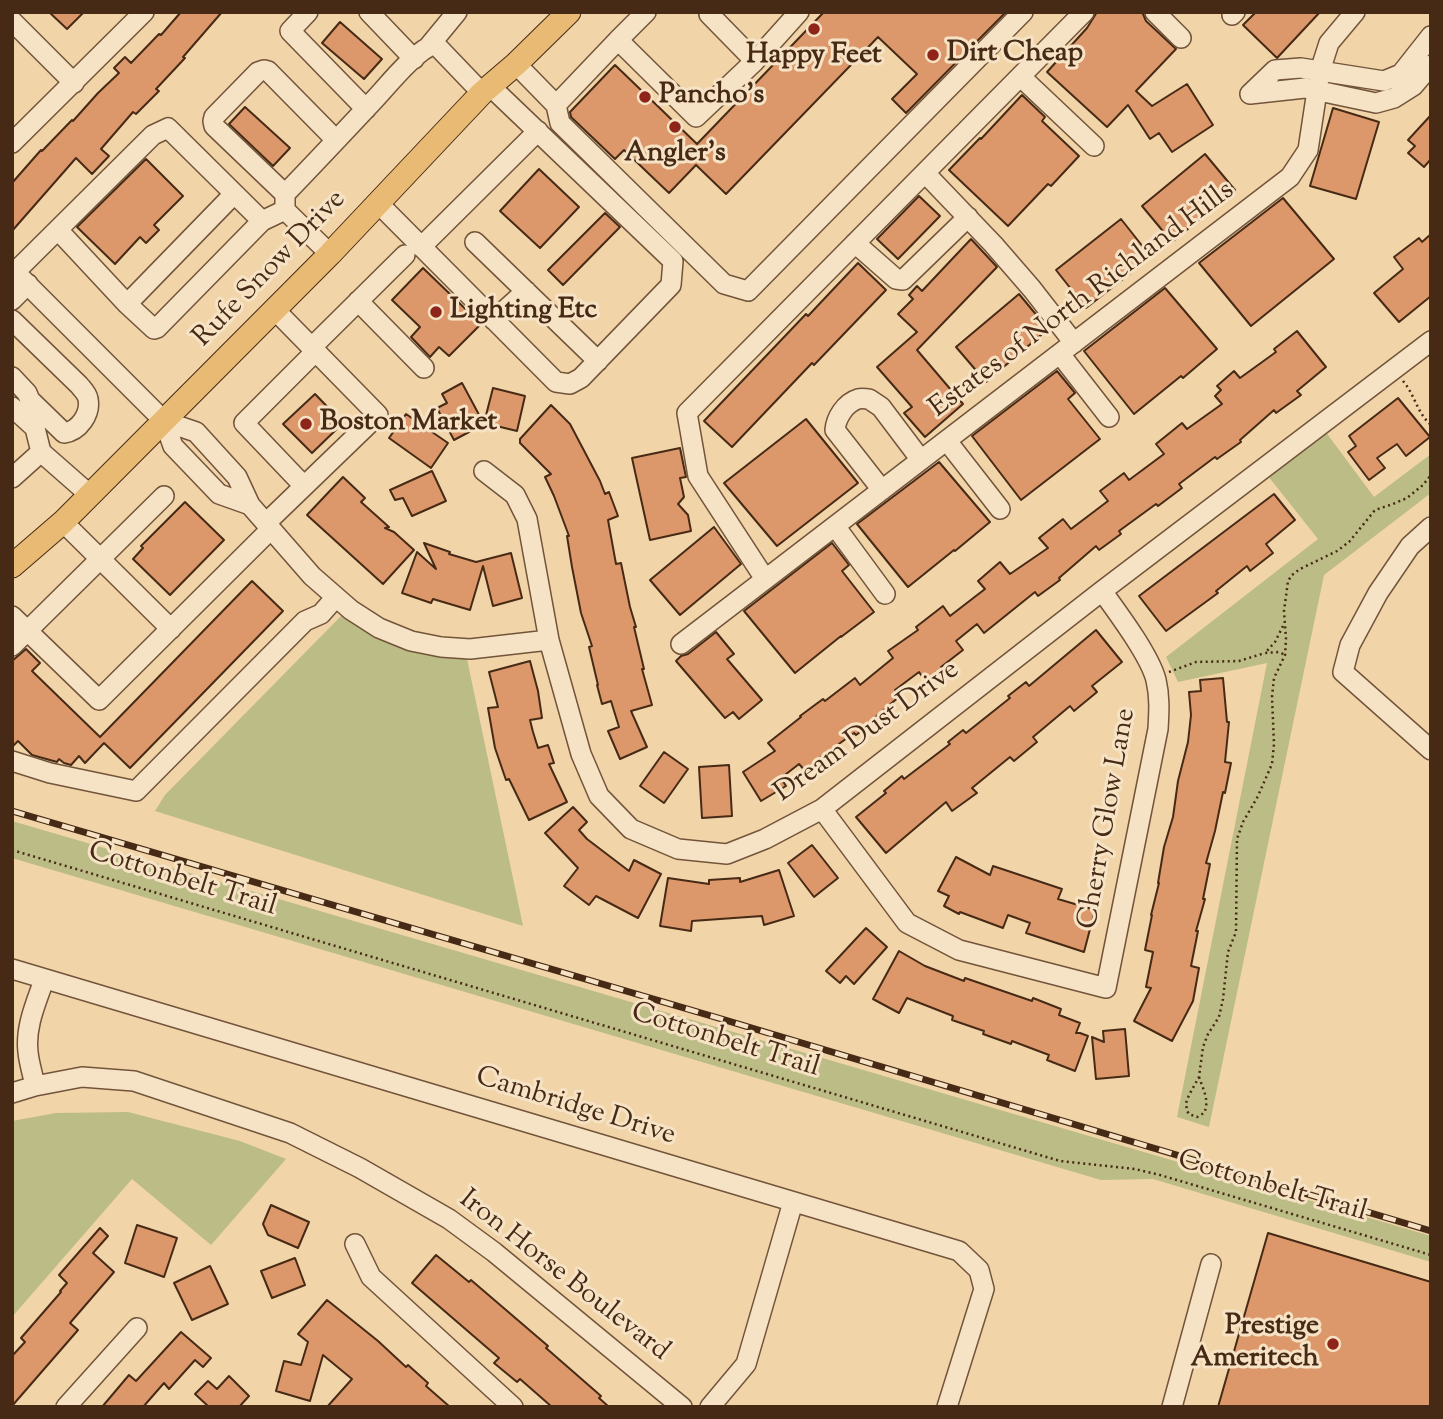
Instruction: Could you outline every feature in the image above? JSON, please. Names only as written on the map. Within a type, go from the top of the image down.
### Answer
[{"type":"main road","name":"Rufe Snow Drive","points":[[12,566],[63,522],[330,254],[486,89],[516,64],[567,13]]},
{"type":"street","points":[[12,143],[145,12]]},
{"type":"street","points":[[308,12],[290,31],[366,109]]},
{"type":"street","points":[[369,12],[421,53]]},
{"type":"street","points":[[58,230],[150,327],[157,328],[262,221],[285,202],[336,140],[457,12]]},
{"type":"street","points":[[556,105],[646,12]]},
{"type":"street","points":[[769,12],[784,27]]},
{"type":"street","points":[[618,40],[696,117],[755,61],[799,12]]},
{"type":"street","points":[[516,64],[556,105],[560,122],[724,284],[748,291],[1023,12]]},
{"type":"street","points":[[765,579],[698,476],[687,413],[1084,12]]},
{"type":"street","points":[[1155,12],[1181,38]]},
{"type":"street","name":"Estates of North Richland Hills","points":[[681,644],[1290,177],[1308,150],[1320,71],[1329,43],[1354,12]]},
{"type":"street","points":[[709,15],[755,61]]},
{"type":"street","points":[[12,22],[74,83]]},
{"type":"street","points":[[1426,65],[1384,81],[1301,68],[1275,70],[1250,94],[1304,88],[1376,103],[1394,98],[1413,86],[1426,65],[1431,36]]},
{"type":"street","points":[[378,203],[413,251],[495,320],[556,382],[570,384],[581,378],[671,285],[673,261],[538,131],[435,44],[421,53]]},
{"type":"street","points":[[330,254],[214,126],[213,121],[258,72],[264,70],[336,140]]},
{"type":"street","points":[[1021,76],[1094,146]]},
{"type":"street","points":[[12,300],[18,275],[58,230],[153,135],[169,128],[262,221]]},
{"type":"street","points":[[304,486],[244,423],[358,301],[538,131]]},
{"type":"street","points":[[925,173],[1032,289],[1109,417]]},
{"type":"street","points":[[127,304],[234,194]]},
{"type":"street","points":[[855,243],[896,279],[903,280],[968,217]]},
{"type":"street","points":[[475,242],[598,361]]},
{"type":"street","points":[[18,275],[164,421],[196,432],[237,477],[250,505],[268,526],[312,576],[351,610],[379,628],[411,641],[442,648],[470,649],[549,640]]},
{"type":"street","points":[[495,320],[526,291]]},
{"type":"street","points":[[358,301],[424,369]]},
{"type":"street","points":[[12,616],[99,700],[171,629],[304,486],[378,415],[275,310]]},
{"type":"street","points":[[12,320],[85,393],[88,409],[84,418],[73,430],[64,433],[30,400],[12,377]]},
{"type":"street","name":"Dream Dust Drive","points":[[484,471],[515,495],[527,519],[549,640],[581,754],[598,796],[631,829],[678,849],[727,854],[765,839],[821,809],[1431,341]]},
{"type":"street","points":[[883,490],[835,430],[836,421],[844,409],[856,399],[869,399],[881,407],[921,460]]},
{"type":"street","points":[[12,407],[35,428],[41,452],[90,495]]},
{"type":"street","points":[[947,441],[1000,509]]},
{"type":"street","points":[[12,478],[41,452]]},
{"type":"street","points":[[12,646],[164,496]]},
{"type":"street","points":[[63,522],[171,629]]},
{"type":"street","points":[[835,526],[885,594]]},
{"type":"street","points":[[1429,531],[1410,546],[1378,593],[1350,645],[1343,672],[1431,750]]},
{"type":"street","name":"Cherry Glow Lane","points":[[821,809],[906,923],[959,950],[1106,988],[1158,729],[1160,702],[1156,678],[1147,659],[1102,592]]},
{"type":"street","points":[[12,761],[50,773],[136,791],[305,621],[321,614],[337,597]]},
{"type":"street","name":"Cambridge Drive","points":[[12,970],[959,1251],[979,1270],[984,1289],[947,1407]]},
{"type":"street","points":[[35,1086],[28,1052],[28,1033],[44,980]]},
{"type":"street","name":"Iron Horse Boulevard","points":[[12,1093],[82,1077],[134,1081],[302,1138],[449,1219],[494,1252],[682,1407]]},
{"type":"street","points":[[710,1407],[746,1364],[793,1202]]},
{"type":"street","points":[[355,1244],[371,1277],[513,1407]]},
{"type":"street","points":[[1172,1407],[1211,1264]]},
{"type":"street","points":[[66,1407],[137,1328]]},
{"type":"path","points":[[1393,369],[1411,390],[1420,413],[1431,425]]},
{"type":"path","points":[[1199,1077],[1207,1105],[1204,1113],[1197,1116],[1189,1114],[1186,1107],[1199,1077],[1203,1047],[1219,1017],[1226,965],[1236,932],[1237,839],[1272,764],[1272,697],[1274,678],[1285,655],[1284,611],[1289,581],[1300,569],[1337,551],[1357,534],[1375,510],[1407,498],[1431,475]]},
{"type":"path","points":[[1265,653],[1275,642],[1285,623]]},
{"type":"path","points":[[1169,673],[1196,662],[1227,663],[1265,653],[1279,652],[1285,655]]},
{"type":"path","name":"Cottonbelt Trail","points":[[12,850],[1060,1161],[1160,1175],[1431,1255]]},
{"type":"green space","points":[[1325,431],[1374,497],[1431,454],[1431,493],[1324,575],[1209,1127],[1177,1117],[1267,663],[1178,682],[1166,657],[1318,539],[1268,476]]},
{"type":"green space","points":[[342,615],[377,639],[438,657],[467,659],[523,926],[155,811],[165,795]]},
{"type":"green space","points":[[12,821],[1431,1236],[1431,1262],[1153,1179],[1101,1180],[12,858]]},
{"type":"green space","points":[[128,1112],[240,1141],[286,1159],[211,1245],[132,1179],[12,1317],[12,1121],[56,1113]]},
{"type":"building","points":[[49,12],[84,12],[67,29]]},
{"type":"building","points":[[181,12],[222,12],[156,89],[159,91],[136,114],[133,112],[101,149],[109,156],[92,174],[76,158],[12,231],[12,183],[41,150],[119,73],[114,68],[125,57],[131,63]]},
{"type":"building","points":[[824,12],[1006,12],[906,113],[892,99],[917,74],[878,37],[726,194],[696,165],[669,193],[624,150],[615,159],[571,117],[570,112],[615,65],[697,144]]},
{"type":"building","points":[[1097,12],[1141,12],[1146,21],[1176,49],[1136,91],[1152,106],[1187,84],[1213,125],[1172,152],[1159,133],[1150,139],[1128,105],[1107,127],[1047,72],[1087,28]]},
{"type":"building","points":[[1256,12],[1320,12],[1277,58],[1243,25]]},
{"type":"building","points":[[340,22],[382,59],[364,79],[322,43]]},
{"type":"building","points":[[1022,95],[1045,117],[1042,121],[1079,156],[1008,226],[949,170]]},
{"type":"building","points":[[245,107],[290,148],[273,166],[229,124]]},
{"type":"building","points":[[1333,108],[1379,122],[1356,199],[1310,186]]},
{"type":"building","points":[[1431,115],[1431,159],[1424,167],[1408,153],[1415,146],[1408,140]]},
{"type":"building","points":[[1205,154],[1235,190],[1172,242],[1142,206]]},
{"type":"building","points":[[146,159],[183,196],[154,225],[159,230],[146,243],[140,237],[115,264],[77,227]]},
{"type":"building","points":[[539,169],[579,207],[540,248],[500,211]]},
{"type":"building","points":[[919,196],[940,216],[898,259],[877,239]]},
{"type":"building","points":[[1283,198],[1334,259],[1251,326],[1199,263]]},
{"type":"building","points":[[605,213],[620,227],[563,285],[548,270]]},
{"type":"building","points":[[1121,219],[1151,257],[1086,308],[1056,270]]},
{"type":"building","points":[[1431,234],[1431,296],[1399,322],[1374,293],[1403,269],[1394,257],[1419,238],[1422,242]]},
{"type":"building","points":[[971,239],[997,267],[917,350],[963,404],[925,437],[904,413],[912,407],[877,367],[917,332],[898,314],[913,299],[909,295],[917,286],[922,291]]},
{"type":"building","points":[[858,263],[886,290],[732,447],[704,421]]},
{"type":"building","name":"Lighting Etc","points":[[423,268],[481,324],[449,356],[439,347],[430,357],[411,337],[420,327],[392,300]]},
{"type":"building","points":[[1165,288],[1217,349],[1134,414],[1084,351]]},
{"type":"building","points":[[1019,294],[1048,329],[986,382],[956,347]]},
{"type":"building","points":[[1297,331],[1326,367],[1297,391],[1301,395],[1276,413],[1274,410],[1240,440],[1241,442],[1217,459],[1215,457],[1179,484],[1182,488],[1119,531],[1121,534],[1099,550],[1096,546],[1059,578],[1060,580],[1038,596],[1035,592],[984,633],[977,624],[956,641],[963,650],[941,667],[943,670],[926,682],[919,672],[895,690],[900,696],[872,720],[874,722],[818,759],[821,763],[807,773],[799,764],[781,778],[786,786],[761,801],[743,772],[775,751],[768,743],[800,716],[855,678],[860,685],[893,658],[888,651],[918,630],[916,627],[943,606],[950,616],[985,589],[978,581],[1000,562],[1010,574],[1048,548],[1039,538],[1063,519],[1071,529],[1108,501],[1100,491],[1124,473],[1129,480],[1164,454],[1156,444],[1182,423],[1187,429],[1222,404],[1215,396],[1221,390],[1217,386],[1234,371],[1240,378],[1276,352],[1274,349]]},
{"type":"building","points":[[1057,371],[1075,393],[1068,399],[1100,439],[1021,500],[972,436]]},
{"type":"building","points":[[462,383],[484,424],[454,440],[437,408],[447,403],[442,394]]},
{"type":"building","points":[[493,388],[525,396],[517,431],[484,423]]},
{"type":"building","points":[[315,394],[343,423],[312,453],[283,424]]},
{"type":"building","points":[[1398,398],[1430,437],[1406,456],[1397,444],[1377,458],[1385,468],[1369,480],[1348,452],[1356,446],[1349,436]]},
{"type":"building","points":[[551,405],[570,424],[605,494],[609,492],[618,516],[608,520],[616,564],[621,563],[652,705],[631,711],[647,747],[620,759],[608,731],[619,727],[611,701],[602,704],[589,647],[592,646],[581,613],[569,536],[545,477],[551,474],[520,443],[520,439]]},
{"type":"building","points":[[406,414],[448,443],[431,468],[389,438]]},
{"type":"building","points":[[806,419],[858,483],[777,546],[724,483]]},
{"type":"building","points":[[680,448],[686,477],[680,478],[684,497],[678,504],[688,515],[691,531],[650,540],[632,458]]},
{"type":"building","points":[[939,462],[990,522],[908,587],[857,524]]},
{"type":"building","points":[[432,471],[446,501],[412,516],[403,498],[395,500],[390,490]]},
{"type":"building","points":[[343,477],[365,498],[361,502],[389,527],[385,528],[394,532],[414,550],[383,584],[307,515]]},
{"type":"building","points":[[1274,494],[1295,520],[1266,544],[1273,553],[1250,571],[1247,566],[1216,591],[1218,593],[1166,631],[1139,596]]},
{"type":"building","points":[[185,502],[224,540],[170,595],[133,559],[143,548],[141,546]]},
{"type":"building","points":[[714,527],[741,564],[680,615],[650,580]]},
{"type":"building","points":[[424,543],[476,562],[511,553],[522,598],[493,606],[483,566],[470,610],[433,599],[431,603],[402,593],[417,552],[436,569]]},
{"type":"building","points":[[832,543],[849,565],[842,571],[874,612],[795,673],[744,611]]},
{"type":"building","points":[[252,581],[283,611],[130,768],[104,743],[85,763],[79,756],[71,765],[59,759],[57,762],[32,755],[18,741],[12,747],[12,661],[26,649],[40,663],[32,671],[100,737]]},
{"type":"building","points":[[1096,630],[1122,662],[1092,686],[1097,692],[1074,711],[1070,706],[1033,737],[1037,742],[1014,761],[1010,757],[972,788],[977,793],[952,811],[946,802],[886,853],[856,817],[902,776],[904,779],[950,744],[948,742],[963,730],[966,733],[1026,682],[1029,686]]},
{"type":"building","points":[[716,632],[734,654],[727,659],[762,700],[739,719],[733,712],[725,718],[676,661]]},
{"type":"building","points":[[530,661],[542,718],[530,720],[533,732],[538,748],[548,745],[554,763],[549,764],[567,802],[529,820],[509,779],[506,780],[495,748],[488,708],[498,707],[489,672]]},
{"type":"building","points":[[1223,678],[1229,722],[1225,762],[1231,763],[1206,863],[1210,864],[1205,899],[1196,931],[1191,966],[1199,968],[1193,1001],[1172,1041],[1134,1021],[1151,988],[1146,987],[1153,952],[1145,950],[1164,847],[1188,742],[1191,715],[1189,692],[1201,691],[1200,680]]},
{"type":"building","points":[[664,752],[688,769],[664,803],[640,786]]},
{"type":"building","points":[[729,765],[732,816],[702,818],[699,767]]},
{"type":"building","points":[[573,807],[587,822],[579,830],[629,871],[634,860],[661,874],[638,918],[596,896],[589,905],[564,886],[578,868],[545,833]]},
{"type":"building","points":[[812,845],[838,878],[814,897],[788,863]]},
{"type":"building","points":[[956,857],[990,875],[993,866],[1062,889],[1058,899],[1095,910],[1084,952],[1026,933],[1030,923],[1008,915],[1003,928],[960,912],[959,914],[944,906],[949,896],[938,891]]},
{"type":"building","points":[[779,870],[794,916],[764,925],[762,916],[692,921],[691,931],[660,926],[668,878],[709,884],[709,880],[740,878],[740,882]]},
{"type":"building","points":[[866,928],[887,947],[854,984],[846,976],[840,983],[826,971]]},
{"type":"building","points":[[899,951],[925,966],[964,981],[965,978],[1061,1009],[1059,1015],[1080,1023],[1076,1033],[1088,1036],[1075,1071],[1047,1060],[1049,1055],[1012,1041],[1011,1044],[983,1034],[984,1031],[952,1020],[953,1016],[907,998],[899,1013],[873,999]]},
{"type":"building","points":[[1125,1029],[1129,1076],[1096,1079],[1092,1037],[1104,1042],[1103,1031]]},
{"type":"building","points":[[271,1205],[309,1222],[298,1248],[268,1235],[263,1224]]},
{"type":"building","points":[[137,1225],[177,1238],[164,1277],[125,1263]]},
{"type":"building","points":[[100,1228],[108,1236],[93,1253],[114,1272],[70,1323],[78,1330],[12,1406],[12,1356],[25,1342],[21,1338],[67,1283],[59,1275]]},
{"type":"building","name":"Prestige Ameritech","points":[[1268,1233],[1431,1282],[1431,1407],[1218,1407]]},
{"type":"building","points":[[436,1255],[469,1282],[471,1280],[548,1346],[546,1348],[601,1396],[599,1398],[609,1407],[552,1407],[520,1379],[517,1382],[494,1363],[499,1358],[412,1283]]},
{"type":"building","points":[[295,1258],[305,1285],[272,1298],[261,1271]]},
{"type":"building","points":[[210,1266],[228,1304],[192,1320],[174,1283]]},
{"type":"building","points":[[327,1300],[406,1367],[408,1365],[428,1383],[426,1386],[450,1407],[327,1407],[352,1379],[323,1355],[310,1401],[276,1391],[284,1361],[301,1365],[308,1342],[298,1334]]},
{"type":"building","points":[[181,1332],[211,1358],[203,1367],[195,1360],[169,1389],[164,1383],[143,1407],[102,1407],[129,1375],[136,1381]]},
{"type":"building","points":[[229,1376],[249,1396],[239,1407],[209,1407],[195,1394],[208,1381],[217,1389]]},
{"type":"railway","points":[[12,811],[1431,1231]]},
{"type":"place","name":"Happy Feet","points":[[814,29]]},
{"type":"place","name":"Dirt Cheap","points":[[933,55]]},
{"type":"place","name":"Pancho's","points":[[645,97]]},
{"type":"place","name":"Angler's","points":[[675,127]]},
{"type":"place","name":"Lighting Etc","points":[[436,312]]},
{"type":"place","name":"Boston Market","points":[[306,424]]},
{"type":"place","name":"Prestige Ameritech","points":[[1333,1344]]}]
